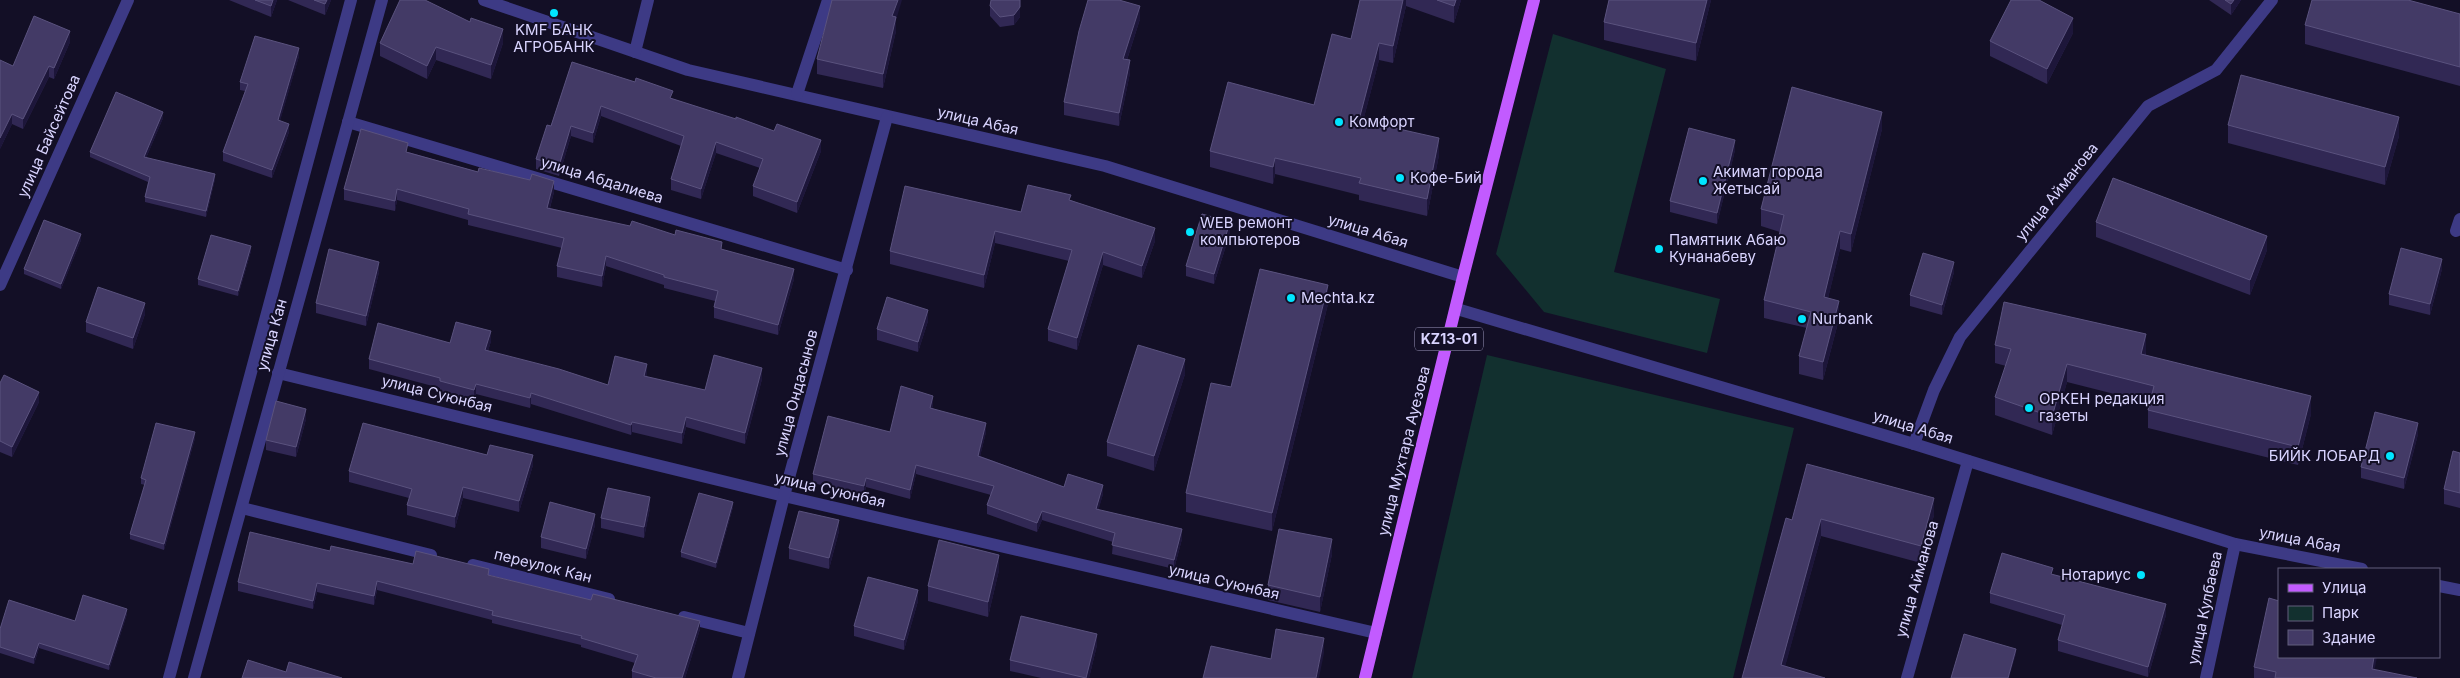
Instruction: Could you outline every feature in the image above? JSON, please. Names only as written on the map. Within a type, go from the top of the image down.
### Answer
[{"type":"main road","name":"улица Мухтара Ауезова","points":[[1365,678],[1457,309],[1463,277],[1534,0]]},
{"type":"street","name":"улица Байсейтова","points":[[0,284],[128,0]]},
{"type":"street","name":"улица Кан","points":[[169,678],[352,0]]},
{"type":"street","name":"улица Кан","points":[[194,678],[382,0]]},
{"type":"street","name":"улица Абая","points":[[484,0],[688,70],[1105,166],[1463,277]]},
{"type":"street","points":[[635,52],[648,0]]},
{"type":"street","points":[[797,94],[828,0]]},
{"type":"street","name":"улица Айманова","points":[[1914,444],[1934,390],[1960,337],[2148,106],[2216,70],[2272,0]]},
{"type":"street","name":"улица Ондасынов","points":[[738,678],[784,496],[847,270],[887,116]]},
{"type":"street","name":"улица Абдалиева","points":[[348,122],[847,270]]},
{"type":"street","name":"улица Абая","points":[[1457,309],[1914,444],[2235,544],[2357,568]]},
{"type":"street","name":"улица Суюнбая","points":[[278,373],[784,496],[1376,633]]},
{"type":"street","name":"улица Айманова","points":[[1906,678],[1968,461]]},
{"type":"street","points":[[242,508],[443,558]]},
{"type":"street","name":"улица Кулбаева","points":[[2206,678],[2235,544]]},
{"type":"street","name":"переулок Кан","points":[[462,562],[625,603]]},
{"type":"street","points":[[2440,586],[2460,590]]},
{"type":"street","points":[[673,614],[749,634]]},
{"type":"green space","points":[[1553,34],[1666,69],[1614,272],[1720,299],[1707,353],[1544,312],[1496,254]]},
{"type":"green space","points":[[1487,355],[1794,428],[1733,678],[1412,678]]},
{"type":"building","points":[[255,0],[273,0],[271,6]]},
{"type":"building","points":[[314,0],[327,0],[325,4]]},
{"type":"building","points":[[400,0],[425,0],[470,22],[471,18],[503,29],[491,65],[436,47],[427,66],[380,43]]},
{"type":"building","points":[[832,0],[898,0],[892,16],[896,17],[883,74],[817,59]]},
{"type":"building","points":[[991,0],[1020,0],[1020,7],[1014,15],[1000,17],[990,6]]},
{"type":"building","points":[[1088,0],[1119,0],[1140,6],[1123,59],[1130,60],[1119,113],[1064,102],[1079,31]]},
{"type":"building","points":[[1360,0],[1403,0],[1393,46],[1379,43],[1359,120],[1439,138],[1427,199],[1359,183],[1361,178],[1275,158],[1273,167],[1210,151],[1228,82],[1314,105],[1332,34],[1351,39]]},
{"type":"building","points":[[1437,0],[1456,0],[1454,6]]},
{"type":"building","points":[[1609,0],[1707,0],[1696,43],[1604,22]]},
{"type":"building","points":[[2011,0],[2039,0],[2073,18],[2047,69],[1990,41]]},
{"type":"building","points":[[2225,0],[2234,0],[2231,4]]},
{"type":"building","points":[[2312,0],[2408,0],[2460,14],[2460,67],[2305,25]]},
{"type":"building","points":[[34,16],[70,31],[54,68],[49,66],[23,119],[12,114],[0,138],[0,60],[13,66]]},
{"type":"building","points":[[255,36],[299,48],[278,120],[289,124],[272,170],[223,152],[248,84],[240,82]]},
{"type":"building","points":[[572,62],[635,82],[636,78],[673,91],[670,98],[736,119],[736,117],[774,131],[777,124],[821,140],[797,202],[753,186],[763,159],[716,142],[701,189],[671,179],[684,136],[601,106],[593,133],[571,126],[559,166],[536,159],[547,125],[551,126]]},
{"type":"building","points":[[2241,75],[2399,117],[2385,167],[2228,125]]},
{"type":"building","points":[[1792,87],[1882,112],[1851,234],[1840,231],[1824,297],[1839,301],[1823,362],[1799,356],[1811,312],[1764,300],[1784,215],[1761,209]]},
{"type":"building","points":[[116,92],[163,112],[144,157],[215,174],[206,211],[145,197],[150,177],[90,152]]},
{"type":"building","name":"Акимат города Жетысай","points":[[1689,128],[1735,140],[1717,213],[1670,201]]},
{"type":"building","points":[[361,129],[408,143],[406,152],[478,172],[479,168],[530,180],[532,174],[554,181],[547,208],[630,226],[632,221],[675,235],[676,230],[722,242],[721,249],[794,269],[778,325],[714,307],[718,291],[664,277],[664,275],[606,256],[602,276],[557,266],[564,238],[468,214],[469,209],[397,189],[395,201],[344,189]]},
{"type":"building","points":[[2113,178],[2267,236],[2250,280],[2096,222]]},
{"type":"building","points":[[1028,185],[1071,195],[1069,200],[1155,228],[1142,266],[1103,252],[1077,338],[1048,329],[1072,250],[995,231],[984,275],[890,251],[905,186],[1021,212]]},
{"type":"building","points":[[1202,214],[1230,222],[1214,274],[1186,266]]},
{"type":"building","points":[[44,220],[81,234],[61,284],[24,269]]},
{"type":"building","points":[[211,235],[251,246],[238,291],[198,279]]},
{"type":"building","points":[[2401,248],[2442,259],[2430,304],[2389,294]]},
{"type":"building","points":[[329,249],[379,262],[366,316],[316,303]]},
{"type":"building","points":[[1923,253],[1954,262],[1942,305],[1910,295]]},
{"type":"building","points":[[1260,269],[1328,285],[1272,513],[1186,493],[1211,383],[1231,387]]},
{"type":"building","points":[[98,287],[145,303],[133,338],[86,322]]},
{"type":"building","points":[[887,297],[928,310],[918,342],[877,329]]},
{"type":"building","points":[[2004,302],[2146,334],[2141,354],[2311,396],[2298,447],[2148,410],[2154,386],[2067,364],[2052,417],[1995,397],[2011,349],[1995,345]]},
{"type":"building","points":[[456,322],[491,331],[485,350],[559,369],[608,385],[615,356],[647,364],[644,376],[705,390],[714,355],[762,368],[745,433],[686,417],[682,433],[632,422],[631,425],[531,393],[530,398],[476,384],[474,390],[440,381],[440,378],[369,359],[378,323],[450,343]]},
{"type":"building","points":[[1138,345],[1185,359],[1154,456],[1107,442]]},
{"type":"building","points":[[4,375],[39,392],[12,447],[0,441],[0,383]]},
{"type":"building","points":[[901,386],[933,396],[930,408],[986,423],[978,456],[1064,487],[1068,474],[1103,485],[1096,509],[1182,529],[1174,560],[1112,545],[1115,533],[1042,511],[1037,523],[987,505],[994,486],[916,465],[910,490],[866,478],[864,486],[813,474],[828,416],[890,432]]},
{"type":"building","points":[[276,401],[306,409],[296,447],[266,440]]},
{"type":"building","name":"БИЙК ЛОБАРД","points":[[2375,412],[2418,423],[2404,478],[2361,467]]},
{"type":"building","points":[[156,423],[195,432],[164,544],[130,534],[146,480],[141,478]]},
{"type":"building","points":[[363,423],[487,455],[490,445],[533,455],[519,501],[463,487],[455,517],[407,505],[412,489],[349,471]]},
{"type":"building","points":[[2453,451],[2460,453],[2460,493],[2444,489]]},
{"type":"building","points":[[1807,464],[1934,498],[1921,546],[1821,519],[1781,665],[1825,678],[1742,678],[1786,518],[1792,520]]},
{"type":"building","points":[[608,488],[650,497],[644,527],[601,518]]},
{"type":"building","points":[[699,493],[733,502],[716,563],[681,552]]},
{"type":"building","points":[[550,502],[595,514],[586,549],[541,537]]},
{"type":"building","points":[[799,511],[839,520],[829,558],[789,548]]},
{"type":"building","points":[[1279,529],[1332,539],[1320,597],[1268,585]]},
{"type":"building","points":[[250,532],[330,551],[331,546],[413,564],[416,551],[489,569],[488,575],[591,600],[593,594],[700,621],[682,678],[656,678],[632,671],[638,655],[581,638],[582,636],[492,615],[493,611],[377,581],[374,596],[317,583],[313,601],[238,582]]},
{"type":"building","points":[[939,540],[999,555],[988,602],[928,586]]},
{"type":"building","points":[[2002,553],[2053,568],[2051,574],[2166,604],[2148,667],[2058,640],[2065,615],[1990,593]]},
{"type":"building","points":[[868,577],[918,590],[904,640],[854,626]]},
{"type":"building","points":[[83,595],[127,609],[109,665],[39,643],[34,658],[0,647],[0,629],[9,600],[75,621]]},
{"type":"building","points":[[2269,598],[2278,601],[2278,658],[2374,658],[2372,669],[2417,678],[2275,678],[2276,672],[2254,667]]},
{"type":"building","points":[[1021,616],[1097,634],[1086,678],[1010,660]]},
{"type":"building","points":[[1276,629],[1324,638],[1316,678],[1203,678],[1211,646],[1271,659]]},
{"type":"building","points":[[1964,634],[2016,649],[2008,678],[1951,678]]},
{"type":"building","points":[[248,660],[286,672],[289,662],[342,678],[242,678]]},
{"type":"place","name":"KMF БАНК АГРОБАНК","points":[[554,13]]},
{"type":"place","name":"Комфорт","points":[[1339,122]]},
{"type":"place","name":"Кофе-Бий","points":[[1400,178]]},
{"type":"place","name":"Акимат города Жетысай","points":[[1703,181]]},
{"type":"place","name":"WEB ремонт компьютеров","points":[[1190,232]]},
{"type":"place","name":"Памятник Абаю Кунанабеву","points":[[1659,249]]},
{"type":"place","name":"Mechta.kz","points":[[1291,298]]},
{"type":"place","name":"Nurbank","points":[[1802,319]]},
{"type":"place","name":"ОРКЕН редакция газеты","points":[[2029,408]]},
{"type":"place","name":"БИЙК ЛОБАРД","points":[[2390,456]]},
{"type":"place","name":"Нотариус","points":[[2141,575]]}]
